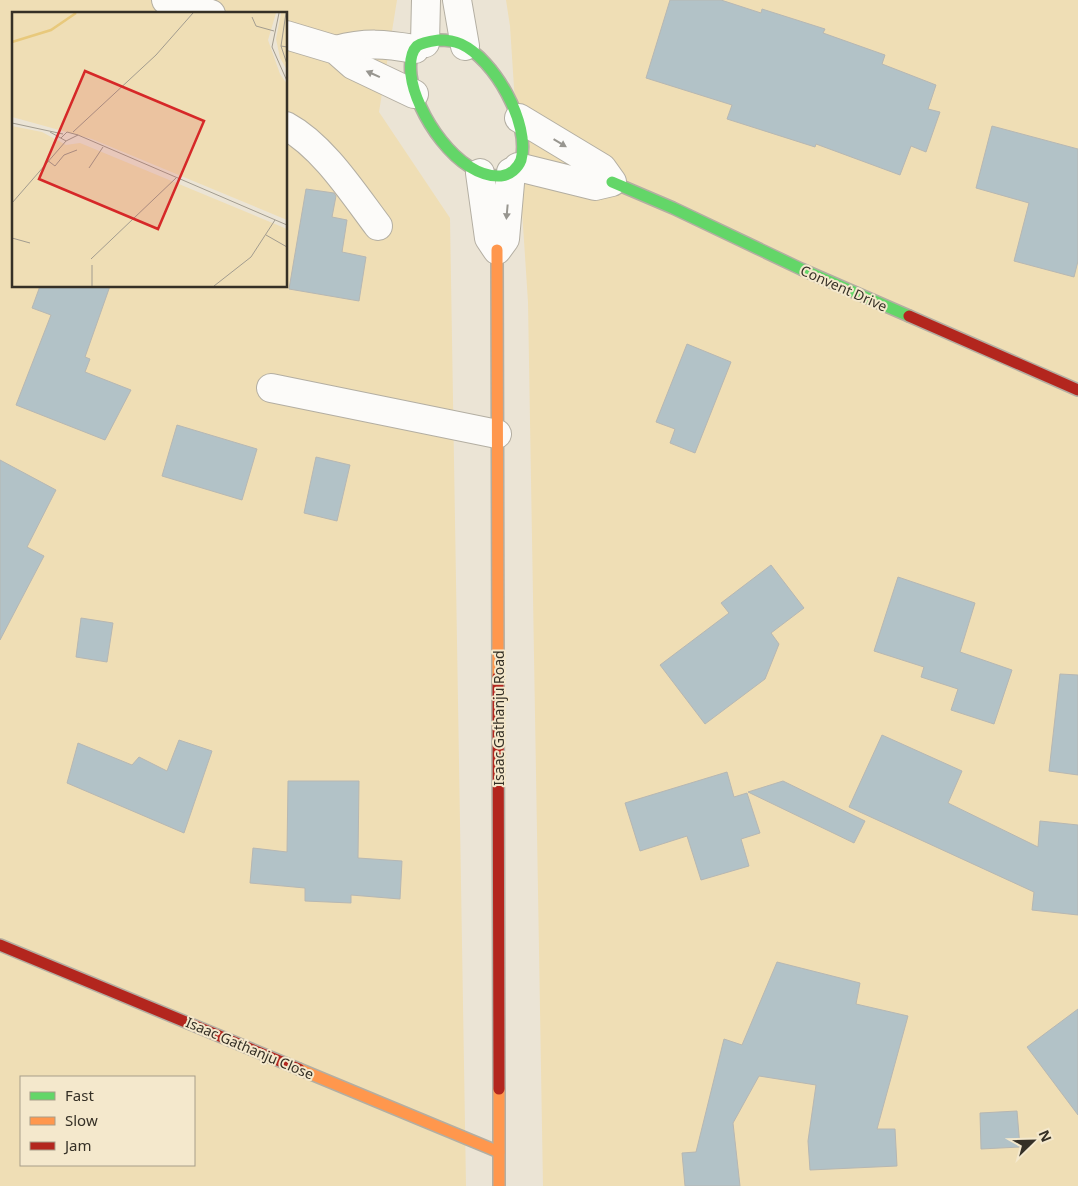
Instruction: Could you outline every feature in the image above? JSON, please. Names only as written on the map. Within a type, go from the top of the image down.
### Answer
[{"type":"street","points":[[426,0],[420,46],[411,59],[410,74],[414,94],[422,113],[454,155],[480,173],[494,176],[502,176],[515,169],[595,186],[612,182],[602,168],[518,118]]},
{"type":"street","points":[[457,0],[465,46]]},
{"type":"street","points":[[178,7],[202,12]]},
{"type":"street","points":[[288,36],[336,50],[353,65],[414,94]]},
{"type":"street","points":[[336,50],[357,44],[420,46],[439,40],[453,40],[465,46],[482,60],[495,75],[512,104],[518,118],[524,156],[515,169],[505,239],[497,250],[489,238],[480,173]]},
{"type":"street","points":[[288,127],[310,142],[346,184],[378,226]]},
{"type":"street","name":"Convent Drive","points":[[612,182],[673,208],[801,270],[1078,390]]},
{"type":"street","name":"Isaac Gathanju Road","points":[[497,250],[499,1186]]},
{"type":"street","points":[[271,388],[497,434]]},
{"type":"street","name":"Isaac Gathanju Close","points":[[0,945],[499,1152]]},
{"type":"shaded area","points":[[0,0],[397,0],[379,112],[450,218],[466,1186],[0,1186]]},
{"type":"shaded area","points":[[506,0],[1078,0],[1078,1186],[543,1186],[528,302],[510,26]]},
{"type":"building","points":[[670,0],[721,0],[761,13],[762,9],[825,29],[823,33],[885,55],[882,64],[936,85],[928,109],[940,112],[926,152],[911,146],[900,175],[816,144],[815,147],[727,119],[732,105],[646,78]]},
{"type":"building","points":[[992,126],[1078,149],[1078,261],[1074,277],[1014,261],[1029,203],[976,188]]},
{"type":"building","points":[[306,189],[334,193],[336,196],[332,217],[347,220],[342,252],[366,257],[359,301],[289,289]]},
{"type":"building","points":[[39,288],[109,288],[85,357],[90,359],[85,372],[131,390],[105,440],[16,405],[51,315],[32,308]]},
{"type":"building","points":[[687,344],[731,362],[695,453],[670,443],[675,429],[656,422]]},
{"type":"building","points":[[177,425],[257,449],[242,500],[162,476]]},
{"type":"building","points":[[316,457],[350,465],[337,521],[304,513]]},
{"type":"building","points":[[0,460],[56,490],[27,547],[44,556],[0,640]]},
{"type":"building","points":[[771,565],[804,608],[771,633],[779,644],[765,679],[705,724],[660,665],[729,613],[721,603]]},
{"type":"building","points":[[898,577],[975,603],[960,652],[1012,670],[994,724],[951,710],[958,689],[921,677],[924,667],[874,651]]},
{"type":"building","points":[[81,618],[113,623],[107,662],[76,657]]},
{"type":"building","points":[[1060,674],[1078,675],[1078,775],[1049,771]]},
{"type":"building","points":[[882,735],[962,771],[948,803],[1038,847],[1040,821],[1078,825],[1078,915],[1032,910],[1034,892],[849,807]]},
{"type":"building","points":[[179,740],[212,751],[184,833],[67,783],[78,743],[132,765],[139,757],[167,771]]},
{"type":"building","points":[[727,772],[734,797],[747,793],[760,833],[741,839],[749,866],[701,880],[687,836],[640,851],[625,803]]},
{"type":"building","points":[[288,781],[359,781],[358,858],[402,861],[400,899],[351,895],[351,903],[305,901],[305,888],[250,883],[253,848],[287,852]]},
{"type":"building","points":[[783,781],[865,821],[854,843],[748,792]]},
{"type":"building","points":[[777,962],[860,983],[856,1004],[908,1016],[877,1129],[895,1129],[897,1166],[810,1170],[808,1141],[816,1085],[759,1076],[733,1123],[740,1186],[685,1186],[682,1153],[696,1152],[724,1039],[742,1045]]},
{"type":"building","points":[[1078,1009],[1078,1115],[1027,1047]]},
{"type":"building","points":[[1017,1111],[1020,1147],[981,1149],[980,1113]]},
{"type":"traffic: fast","points":[[439,40],[461,44],[473,52],[486,63],[507,94],[515,111],[523,145],[520,163],[508,174],[501,176],[485,174],[469,167],[441,140],[421,107],[414,90],[411,75],[412,56],[417,46],[439,40]]},
{"type":"traffic: fast","points":[[612,182],[673,208],[801,269],[909,316]]},
{"type":"traffic: slow","points":[[497,250],[498,677]]},
{"type":"traffic: slow","points":[[299,1069],[499,1152]]},
{"type":"traffic: slow","points":[[499,1089],[499,1186]]},
{"type":"traffic: jam","points":[[909,316],[1078,390]]},
{"type":"traffic: jam","points":[[498,677],[499,1089]]},
{"type":"traffic: jam","points":[[0,945],[299,1069]]}]
